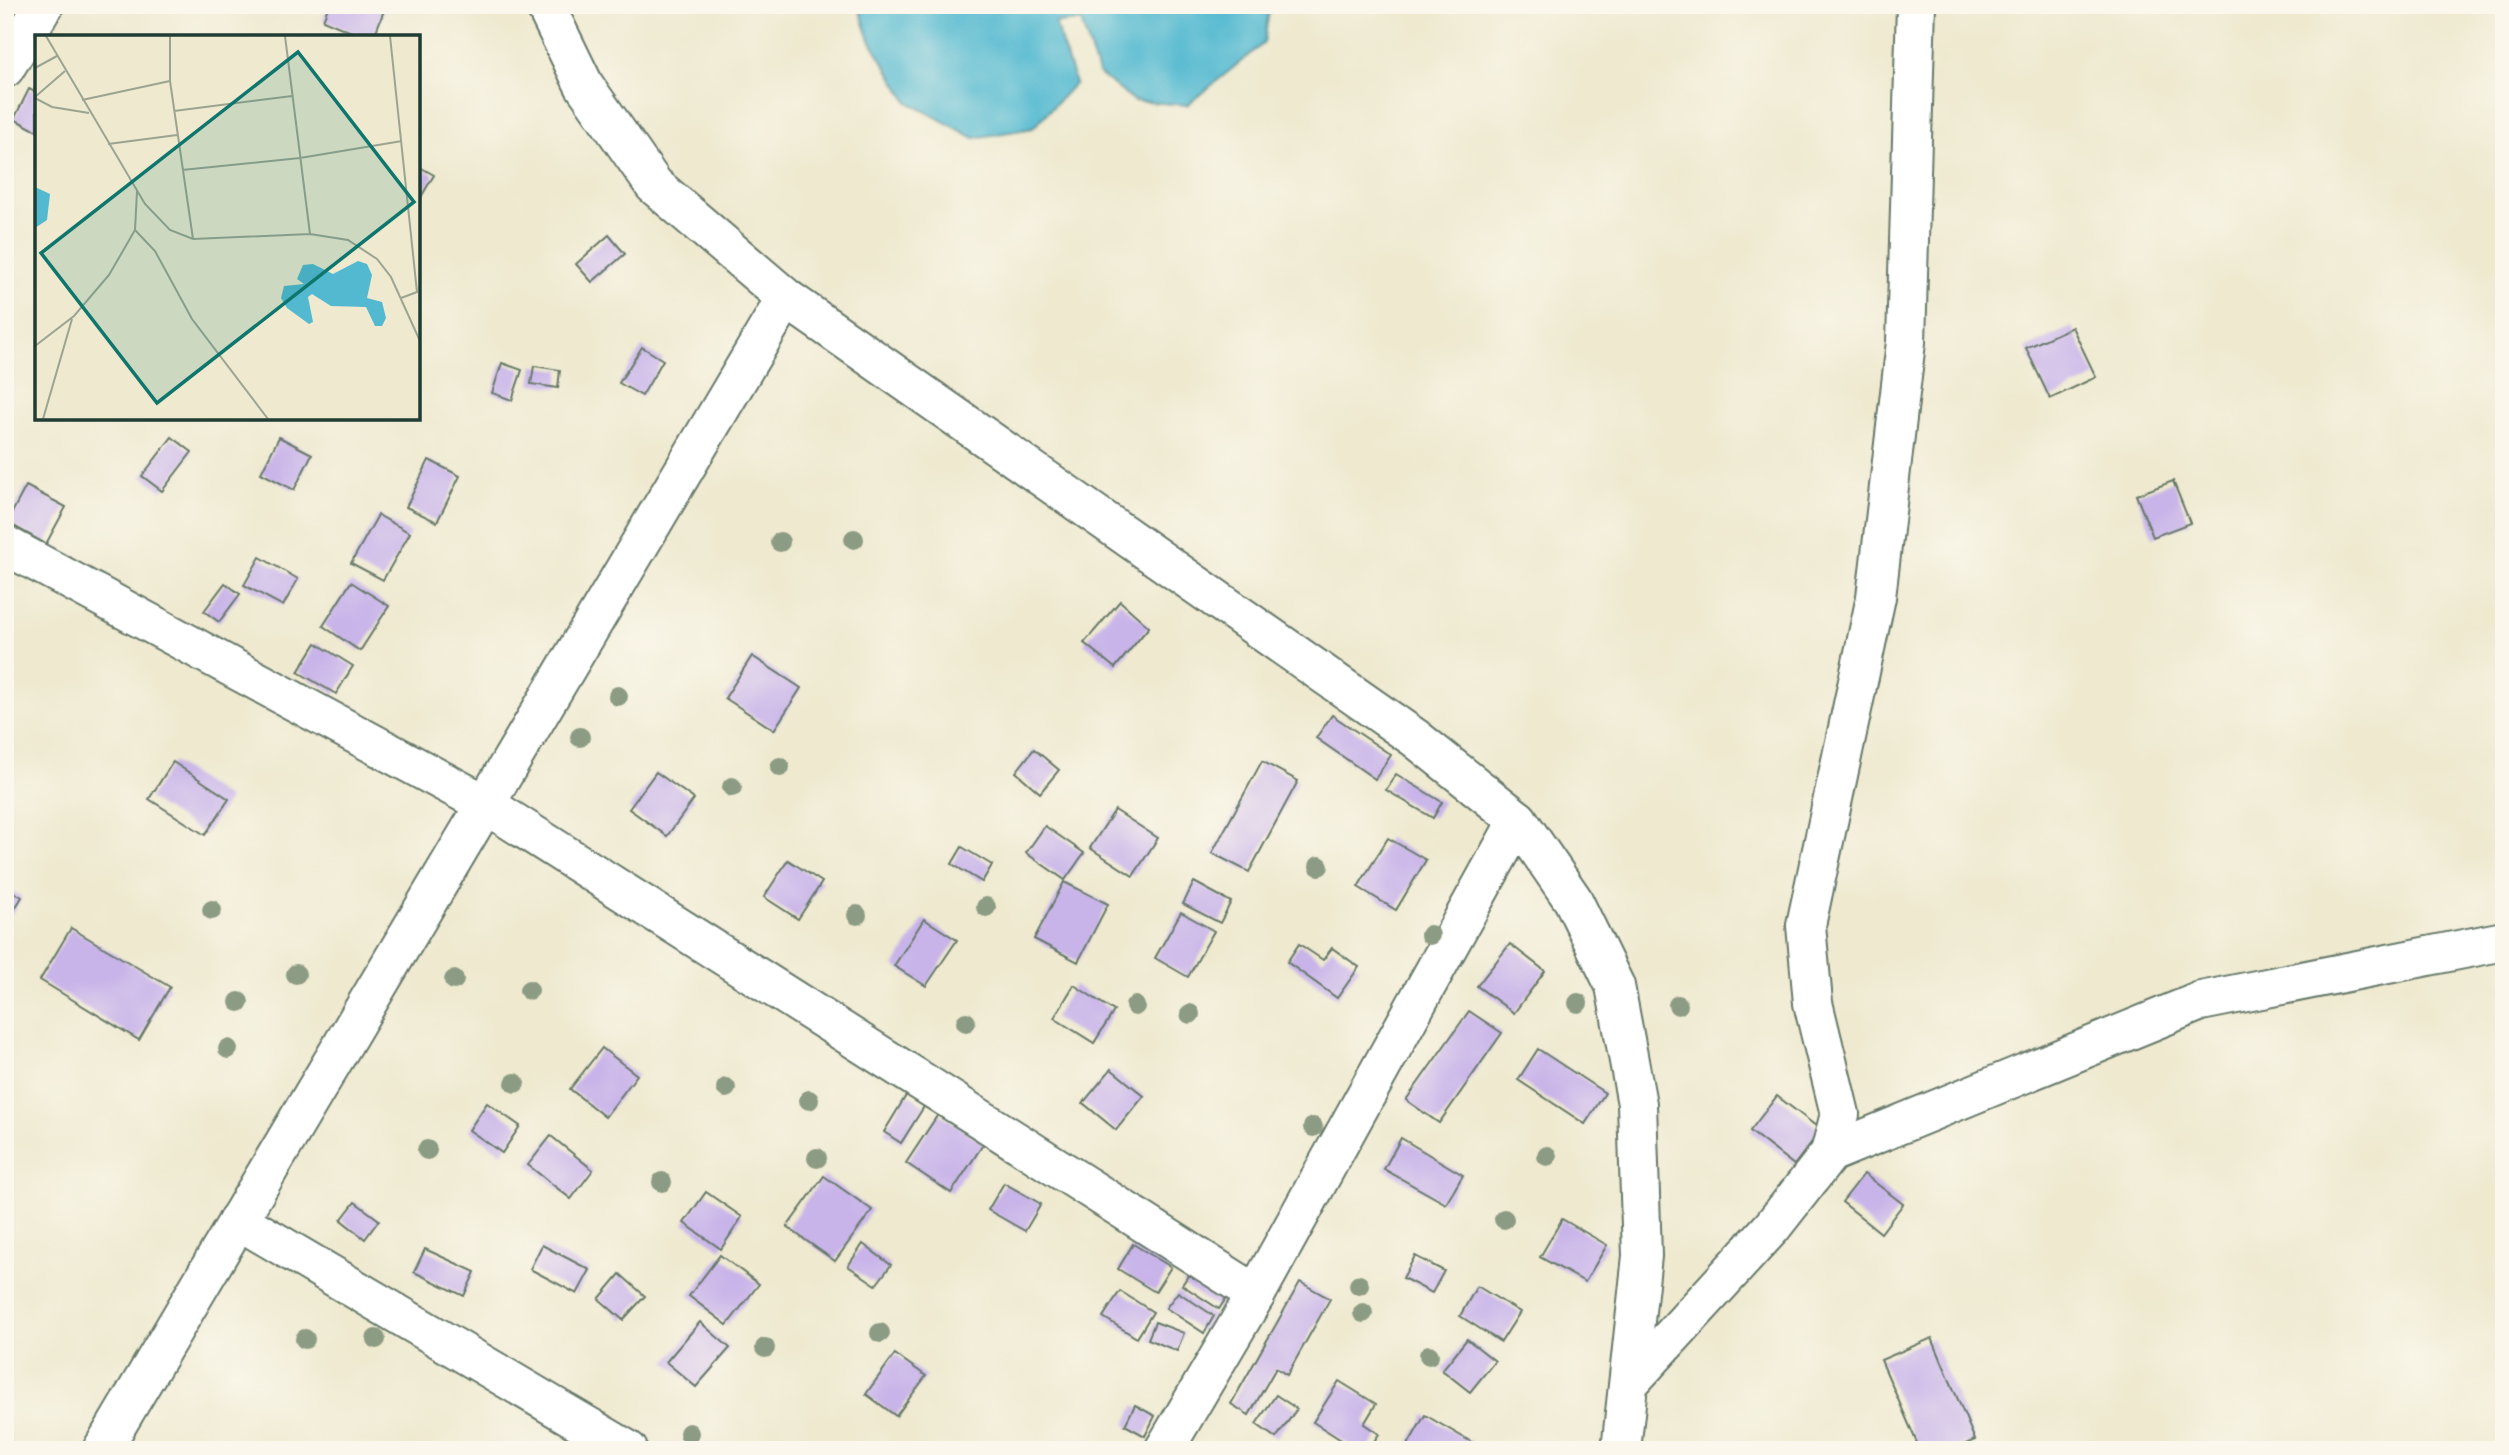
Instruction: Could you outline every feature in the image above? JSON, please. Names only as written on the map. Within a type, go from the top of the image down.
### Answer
[{"type":"street","points":[[5,68],[44,5]]},
{"type":"street","points":[[545,5],[584,85],[654,185],[786,298],[1415,738],[1518,820],[1573,900],[1615,986],[1637,1104],[1642,1256],[1621,1450]]},
{"type":"street","points":[[1629,1383],[1772,1227],[1830,1153],[1840,1114],[1813,1003],[1806,925],[1876,597],[1906,342],[1916,5]]},
{"type":"street","points":[[102,1450],[786,298]]},
{"type":"street","points":[[5,545],[485,804],[1256,1294]]},
{"type":"street","points":[[1164,1450],[1256,1294],[1518,820]]},
{"type":"street","points":[[1830,1153],[2201,1001],[2504,942]]},
{"type":"street","points":[[238,1220],[628,1450]]},
{"type":"water","points":[[858,5],[1270,5],[1264,43],[1187,105],[1134,101],[1098,73],[1081,21],[1055,23],[1075,83],[1033,128],[974,138],[908,102],[870,40]]},
{"type":"building","points":[[329,5],[386,5],[375,35],[358,35],[323,20]]},
{"type":"building","points":[[29,89],[35,92],[35,130],[14,119]]},
{"type":"building","points":[[420,167],[434,175],[420,199]]},
{"type":"building","points":[[609,235],[625,254],[592,282],[576,264]]},
{"type":"building","points":[[2072,327],[2096,377],[2050,399],[2026,348]]},
{"type":"building","points":[[642,347],[663,360],[642,396],[619,383]]},
{"type":"building","points":[[502,363],[522,370],[512,400],[492,393]]},
{"type":"building","points":[[534,366],[560,370],[558,388],[531,384]]},
{"type":"building","points":[[172,437],[192,452],[162,491],[142,476]]},
{"type":"building","points":[[279,437],[312,454],[294,490],[261,473]]},
{"type":"building","points":[[429,460],[460,476],[437,522],[406,507]]},
{"type":"building","points":[[2173,481],[2190,523],[2153,537],[2136,495]]},
{"type":"building","points":[[26,486],[66,507],[46,544],[7,522]]},
{"type":"building","points":[[378,515],[410,533],[383,580],[351,563]]},
{"type":"building","points":[[260,557],[298,579],[283,606],[244,585]]},
{"type":"building","points":[[351,582],[389,606],[360,651],[323,626]]},
{"type":"building","points":[[225,583],[240,594],[219,622],[204,611]]},
{"type":"building","points":[[1120,601],[1149,627],[1115,668],[1084,643]]},
{"type":"building","points":[[316,643],[353,666],[336,694],[298,672]]},
{"type":"building","points":[[752,656],[801,688],[774,730],[725,698]]},
{"type":"building","points":[[1332,715],[1391,755],[1375,779],[1316,738]]},
{"type":"building","points":[[1034,749],[1059,770],[1040,793],[1016,772]]},
{"type":"building","points":[[1262,761],[1298,781],[1249,872],[1212,853]]},
{"type":"building","points":[[173,762],[229,799],[205,835],[149,799]]},
{"type":"building","points":[[656,772],[694,799],[667,836],[629,809]]},
{"type":"building","points":[[1396,774],[1442,802],[1433,818],[1386,790]]},
{"type":"building","points":[[1115,810],[1158,838],[1133,876],[1090,848]]},
{"type":"building","points":[[1045,826],[1084,853],[1065,880],[1026,853]]},
{"type":"building","points":[[1388,838],[1426,860],[1396,910],[1358,887]]},
{"type":"building","points":[[962,847],[992,865],[982,882],[952,864]]},
{"type":"building","points":[[788,860],[822,882],[798,919],[764,897]]},
{"type":"building","points":[[1064,882],[1108,904],[1078,962],[1034,939]]},
{"type":"building","points":[[1194,882],[1231,902],[1220,923],[1183,904]]},
{"type":"building","points":[[5,887],[22,897],[5,925]]},
{"type":"building","points":[[1181,912],[1214,931],[1188,977],[1155,958]]},
{"type":"building","points":[[924,919],[957,940],[926,986],[894,966]]},
{"type":"building","points":[[71,928],[170,987],[139,1040],[40,980]]},
{"type":"building","points":[[1299,944],[1323,960],[1332,948],[1359,967],[1337,998],[1287,962]]},
{"type":"building","points":[[1510,944],[1545,971],[1514,1013],[1477,986]]},
{"type":"building","points":[[1074,985],[1114,1011],[1094,1043],[1054,1018]]},
{"type":"building","points":[[1469,1011],[1502,1033],[1439,1123],[1406,1100]]},
{"type":"building","points":[[602,1048],[637,1075],[605,1117],[570,1089]]},
{"type":"building","points":[[1538,1049],[1605,1093],[1585,1124],[1518,1080]]},
{"type":"building","points":[[1111,1069],[1144,1096],[1116,1130],[1083,1103]]},
{"type":"building","points":[[907,1094],[925,1105],[901,1143],[884,1132]]},
{"type":"building","points":[[1777,1096],[1821,1130],[1794,1165],[1750,1131]]},
{"type":"building","points":[[487,1103],[520,1126],[502,1153],[469,1130]]},
{"type":"building","points":[[939,1113],[984,1143],[951,1193],[906,1163]]},
{"type":"building","points":[[551,1136],[593,1170],[571,1199],[528,1165]]},
{"type":"building","points":[[1401,1138],[1463,1175],[1446,1204],[1384,1169]]},
{"type":"building","points":[[1864,1174],[1903,1204],[1881,1233],[1842,1202]]},
{"type":"building","points":[[824,1176],[872,1210],[835,1261],[787,1227]]},
{"type":"building","points":[[1004,1183],[1041,1204],[1025,1231],[988,1210]]},
{"type":"building","points":[[706,1192],[742,1217],[721,1249],[684,1223]]},
{"type":"building","points":[[355,1202],[379,1220],[365,1239],[341,1220]]},
{"type":"building","points":[[1562,1219],[1607,1245],[1585,1282],[1540,1257]]},
{"type":"building","points":[[863,1244],[891,1265],[876,1285],[848,1266]]},
{"type":"building","points":[[1133,1244],[1171,1267],[1155,1292],[1118,1269]]},
{"type":"building","points":[[542,1245],[590,1270],[577,1294],[530,1269]]},
{"type":"building","points":[[425,1249],[475,1272],[464,1296],[414,1272]]},
{"type":"building","points":[[720,1255],[759,1284],[727,1325],[689,1296]]},
{"type":"building","points":[[1415,1256],[1444,1271],[1432,1293],[1403,1278]]},
{"type":"building","points":[[1194,1267],[1230,1292],[1219,1309],[1182,1285]]},
{"type":"building","points":[[620,1274],[645,1296],[623,1320],[599,1299]]},
{"type":"building","points":[[1300,1282],[1330,1299],[1287,1375],[1276,1368],[1249,1415],[1231,1404]]},
{"type":"building","points":[[1477,1286],[1520,1312],[1501,1342],[1460,1316]]},
{"type":"building","points":[[1120,1291],[1153,1312],[1137,1338],[1103,1317]]},
{"type":"building","points":[[1178,1292],[1214,1316],[1204,1333],[1166,1308]]},
{"type":"building","points":[[700,1322],[730,1348],[696,1387],[666,1362]]},
{"type":"building","points":[[1155,1322],[1184,1333],[1177,1351],[1148,1339]]},
{"type":"building","points":[[1932,1338],[1975,1440],[1952,1450],[1920,1450],[1881,1360]]},
{"type":"building","points":[[1467,1339],[1495,1361],[1470,1392],[1442,1370]]},
{"type":"building","points":[[895,1354],[926,1376],[896,1416],[866,1394]]},
{"type":"building","points":[[1339,1381],[1376,1404],[1364,1424],[1379,1434],[1368,1450],[1357,1450],[1313,1422]]},
{"type":"building","points":[[1276,1395],[1297,1409],[1276,1438],[1256,1424]]},
{"type":"building","points":[[1135,1405],[1155,1416],[1145,1436],[1125,1425]]},
{"type":"building","points":[[1425,1415],[1485,1450],[1405,1450]]}]
